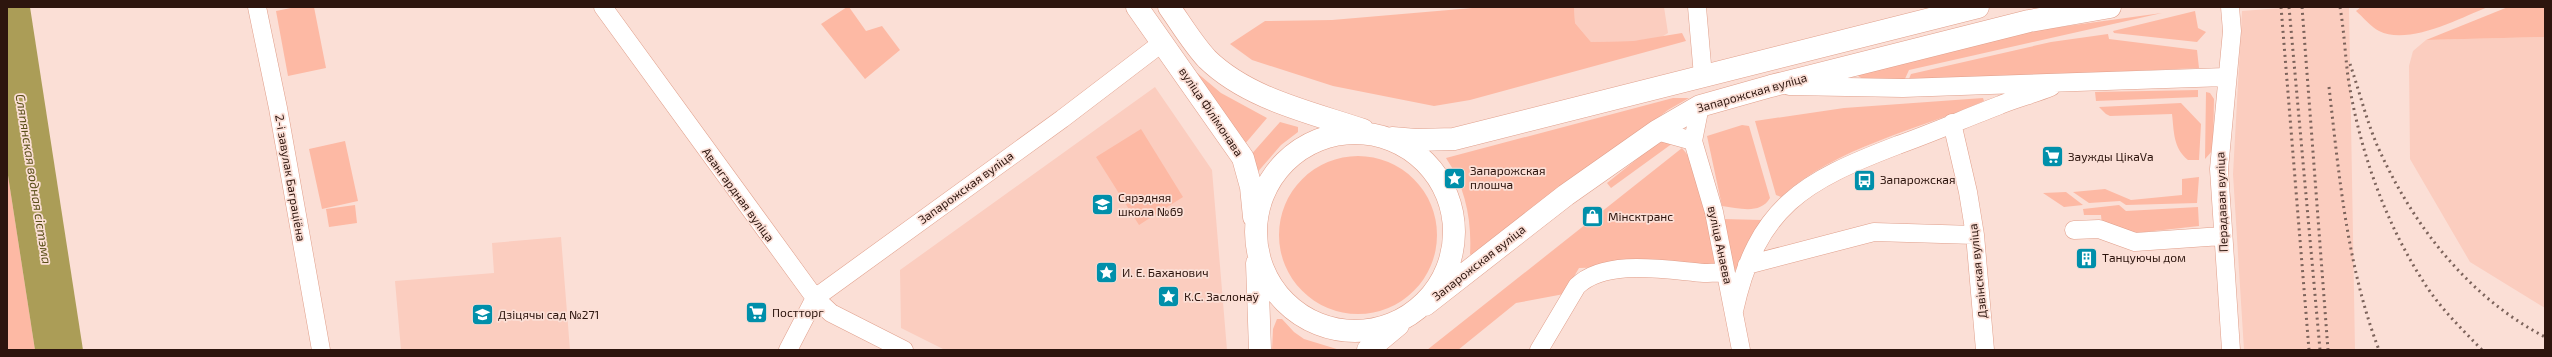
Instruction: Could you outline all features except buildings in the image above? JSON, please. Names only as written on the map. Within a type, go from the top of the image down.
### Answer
[{"type":"main road","name":"вуліца Філімонава","points":[[1137,7],[1243,158],[1251,187],[1256,235]]},
{"type":"main road","points":[[1169,7],[1206,58],[1235,80],[1274,99],[1382,136],[1406,146],[1426,164],[1445,191],[1451,211],[1454,231],[1450,258],[1438,289],[1425,305],[1407,317],[1368,350]]},
{"type":"main road","points":[[1260,350],[1256,235],[1259,207],[1267,187],[1279,169],[1295,154],[1314,142],[1334,135],[1355,133],[1416,140],[1454,139],[1978,7]]},
{"type":"main road","name":"Запарожская вуліца","points":[[1425,305],[1566,195],[1657,131],[1700,106],[1771,86],[2029,21],[2110,7]]},
{"type":"main road","points":[[1256,235],[1262,266],[1273,288],[1290,306],[1311,320],[1334,329],[1359,331],[1384,327],[1407,317]]},
{"type":"street","name":"2-і завулак Баграціёна","points":[[257,7],[320,350]]},
{"type":"street","name":"Авангардная вуліца","points":[[603,7],[815,298],[831,313],[904,350]]},
{"type":"street","points":[[1697,7],[1703,76]]},
{"type":"street","name":"Перадавая вуліца","points":[[2230,7],[2232,31],[2226,77],[2219,169],[2222,236],[2231,350]]},
{"type":"street","name":"Запарожская вуліца","points":[[788,350],[815,298],[1062,119],[1163,42]]},
{"type":"street","points":[[1771,86],[1903,88],[2226,77]]},
{"type":"street","points":[[1734,311],[1742,277],[1747,264],[1763,234],[1776,216],[1793,197],[1812,183],[1854,162],[1952,123],[2036,93],[2061,82]]},
{"type":"street","name":"вуліца Анаева","points":[[1700,106],[1693,141],[1708,189],[1741,350]]},
{"type":"street","name":"Дзвінская вуліца","points":[[1952,123],[1968,192],[1975,235],[1985,350]]},
{"type":"street","points":[[1657,131],[1693,141]]},
{"type":"street","points":[[2074,230],[2100,229],[2135,242],[2222,236]]},
{"type":"street","points":[[1747,264],[1874,232],[1975,235]]},
{"type":"street","points":[[1539,350],[1568,298],[1584,279],[1606,271],[1645,268],[1726,273]]},
{"type":"shaded area","points":[[296,7],[314,7],[326,68],[288,76],[276,11]]},
{"type":"shaded area","points":[[849,7],[866,31],[882,26],[900,50],[865,79],[821,24]]},
{"type":"shaded area","points":[[1484,7],[1574,7],[1575,23],[1591,42],[1633,41],[1682,33],[1686,41],[1470,100],[1434,106],[1333,86],[1252,60],[1230,44],[1265,21],[1332,20]]},
{"type":"shaded area","points":[[1574,7],[1664,7],[1668,33],[1660,38],[1633,41],[1591,42],[1575,23]]},
{"type":"shaded area","points":[[2293,7],[2349,7],[2355,350],[2244,350],[2233,174],[2242,11]]},
{"type":"shaded area","points":[[2361,7],[2488,7],[2434,29],[2419,33],[2391,35],[2376,29],[2356,11]]},
{"type":"shaded area","points":[[2508,7],[2545,7],[2545,37],[2426,40]]},
{"type":"shaded area","points":[[2195,11],[2198,28],[2206,32],[2197,42],[2114,33],[2113,31]]},
{"type":"shaded area","points":[[2162,13],[1909,70],[1904,81],[1866,81],[1855,74],[2038,30]]},
{"type":"shaded area","points":[[2108,34],[2109,39],[2197,50],[2199,68],[1908,81],[1911,74],[2051,42]]},
{"type":"shaded area","points":[[2545,37],[2545,308],[2470,262],[2410,159],[2409,66],[2413,51],[2426,40]]},
{"type":"shaded area","points":[[1196,72],[1221,93],[1267,118],[1244,145],[1194,75]]},
{"type":"shaded area","name":"Сярэдняя школа №69","points":[[1155,87],[1212,170],[1227,350],[945,350],[901,328],[900,270]]},
{"type":"shaded area","points":[[2198,90],[2198,97],[2096,101],[2095,92]]},
{"type":"shaded area","points":[[2206,92],[2210,93],[2214,99],[2213,150],[2205,159]]},
{"type":"shaded area","points":[[1673,98],[1689,98],[1668,110],[1474,258],[1470,254],[1470,229],[1466,204],[1458,180],[1446,158]]},
{"type":"shaded area","points":[[1983,98],[1984,101],[1958,112],[1852,152],[1803,179],[1781,197],[1776,195],[1755,121],[1844,108]]},
{"type":"shaded area","points":[[2181,103],[2201,124],[2199,160],[2188,160],[2179,150],[2175,139],[2172,114],[2110,116],[2099,107]]},
{"type":"shaded area","points":[[1280,122],[1298,127],[1298,132],[1281,145],[1255,175],[1249,157]]},
{"type":"shaded area","points":[[1742,125],[1749,126],[1770,198],[1761,207],[1755,209],[1722,206],[1707,136]]},
{"type":"shaded area","points":[[1141,129],[1183,197],[1139,225],[1096,157]]},
{"type":"shaded area","points":[[1665,140],[1673,143],[1611,188],[1607,183],[1652,147]]},
{"type":"shaded area","points":[[345,141],[358,201],[322,209],[309,149]]},
{"type":"shaded area","points":[[1682,148],[1694,163],[1717,264],[1579,268],[1564,294],[1516,303],[1458,350],[1427,350]]},
{"type":"shaded area","points":[[1366,156],[1381,159],[1395,165],[1414,179],[1424,191],[1434,212],[1437,235],[1434,258],[1424,279],[1414,291],[1402,301],[1381,311],[1366,314],[1350,314],[1335,311],[1314,301],[1302,291],[1292,279],[1282,258],[1280,250],[1279,227],[1282,212],[1292,191],[1302,179],[1314,169],[1335,159],[1343,157]]},
{"type":"shaded area","points":[[7,169],[35,350],[7,350]]},
{"type":"shaded area","points":[[2199,177],[2197,203],[2126,205],[2120,201],[2089,203],[2073,192],[2105,189],[2131,200],[2182,195],[2182,179]]},
{"type":"shaded area","points":[[2066,192],[2083,205],[2064,207],[2043,193]]},
{"type":"shaded area","points":[[355,205],[357,223],[329,227],[326,209]]},
{"type":"shaded area","points":[[2119,205],[2126,211],[2198,207],[2199,226],[2127,234],[2102,226],[2101,215],[2084,215],[2083,209]]},
{"type":"shaded area","points":[[1723,219],[1762,220],[1734,273]]},
{"type":"shaded area","name":"Дзіцячы сад №271","points":[[561,237],[570,350],[401,350],[395,281],[494,273],[492,243]]},
{"type":"shaded area","points":[[1277,319],[1282,319],[1294,332],[1304,339],[1340,350],[1272,350],[1273,329]]},
{"type":"water","name":"Сляпянская водная сістэма","points":[[7,7],[30,7],[83,350],[35,350],[7,169]]},
{"type":"railway","points":[[2281,7],[2309,350]]},
{"type":"railway","points":[[2289,7],[2320,350]]},
{"type":"railway","points":[[2302,7],[2328,350]]},
{"type":"railway","points":[[2340,7],[2348,77],[2353,104],[2366,157],[2385,208],[2409,258],[2429,291],[2482,350]]},
{"type":"railway","points":[[2350,64],[2377,145],[2407,203],[2425,230],[2467,279],[2491,301],[2517,320],[2545,337]]},
{"type":"railway","points":[[2329,87],[2341,187],[2352,253],[2359,286],[2379,350]]},
{"type":"place","name":"Заужды ЦікаVа","points":[[2052,157]]},
{"type":"place","name":"Запарожская плошча","points":[[1455,178]]},
{"type":"place","name":"Запарожская","points":[[1864,180]]},
{"type":"place","name":"Сярэдняя школа №69","points":[[1103,205]]},
{"type":"place","name":"Мінсктранс","points":[[1592,217]]},
{"type":"place","name":"Танцуючы дом","points":[[2087,258]]},
{"type":"place","name":"И. Е. Баханович","points":[[1107,273]]},
{"type":"place","name":"К.С. Заслонаў","points":[[1169,297]]},
{"type":"place","name":"Постторг","points":[[756,313]]},
{"type":"place","name":"Дзіцячы сад №271","points":[[482,315]]}]
